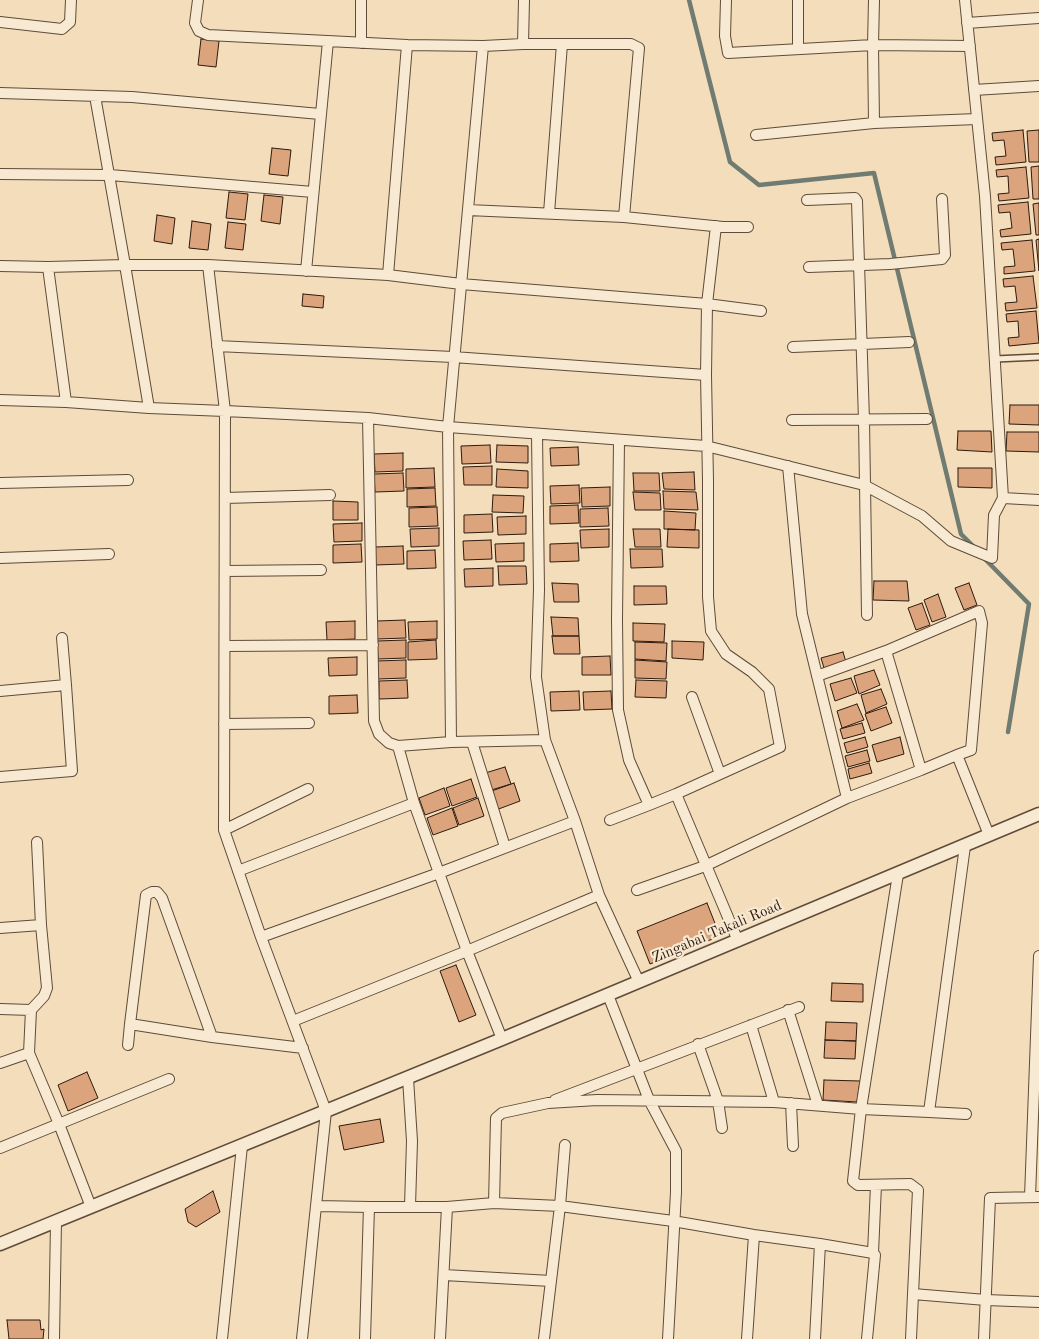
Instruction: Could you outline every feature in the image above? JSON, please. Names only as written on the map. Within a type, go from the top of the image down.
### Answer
[{"type":"street","points":[[0,22],[62,29],[70,22],[71,0]]},
{"type":"street","points":[[198,0],[195,23],[199,31],[208,35],[407,45],[631,44],[639,48],[624,217]]},
{"type":"street","points":[[361,0],[361,43]]},
{"type":"street","points":[[523,44],[524,0]]},
{"type":"street","points":[[726,0],[728,53],[873,45],[970,46]]},
{"type":"street","points":[[798,0],[798,49]]},
{"type":"street","points":[[874,0],[874,123]]},
{"type":"street","points":[[0,400],[368,418],[448,427],[706,446],[864,485],[922,516],[951,541],[992,558],[994,515],[1004,498],[985,196],[965,0]]},
{"type":"street","points":[[967,23],[1039,18]]},
{"type":"street","points":[[306,271],[328,41]]},
{"type":"street","points":[[549,213],[562,44]]},
{"type":"street","points":[[388,275],[407,45]]},
{"type":"street","points":[[451,742],[448,427],[483,46]]},
{"type":"street","points":[[974,90],[1039,86]]},
{"type":"street","points":[[0,93],[54,93],[132,97],[320,114]]},
{"type":"street","points":[[95,96],[149,408]]},
{"type":"street","points":[[756,135],[874,123],[977,119]]},
{"type":"street","points":[[0,174],[110,175],[313,192]]},
{"type":"street","points":[[807,200],[855,198],[857,201],[864,420],[867,615]]},
{"type":"street","points":[[809,267],[859,266],[942,259],[945,255],[942,199]]},
{"type":"street","points":[[468,210],[624,217],[723,227],[748,227]]},
{"type":"street","points":[[610,820],[676,794],[780,747],[769,689],[752,672],[726,654],[710,631],[706,446],[707,304],[716,226]]},
{"type":"street","points":[[208,265],[225,412],[224,830],[261,937],[326,1111],[302,1339]]},
{"type":"street","points":[[0,266],[208,265],[388,275],[461,284],[707,304],[761,311]]},
{"type":"street","points":[[48,266],[66,402]]},
{"type":"street","points":[[794,347],[909,342]]},
{"type":"street","points":[[218,346],[454,357],[706,375]]},
{"type":"street","points":[[368,418],[374,721],[379,734],[389,743],[398,746],[451,742],[545,740]]},
{"type":"street","points":[[792,420],[927,419]]},
{"type":"street","points":[[537,434],[539,590],[536,677],[545,740],[575,821],[599,896],[639,982]]},
{"type":"street","points":[[619,440],[618,710],[630,760],[649,804]]},
{"type":"street","points":[[788,466],[802,614],[847,798]]},
{"type":"street","points":[[0,483],[128,480]]},
{"type":"street","points":[[225,498],[330,496]]},
{"type":"street","points":[[1004,498],[1039,500]]},
{"type":"street","points":[[0,558],[109,554]]},
{"type":"street","points":[[225,571],[320,570]]},
{"type":"street","points":[[636,890],[706,866],[847,798],[971,750],[982,623],[979,611],[886,651],[817,676]]},
{"type":"street","points":[[0,777],[72,771],[62,638]]},
{"type":"street","points":[[225,646],[373,645]]},
{"type":"street","points":[[886,651],[921,770]]},
{"type":"street","points":[[0,691],[66,685]]},
{"type":"street","points":[[692,697],[720,774]]},
{"type":"street","points":[[224,724],[308,723]]},
{"type":"street","points":[[472,742],[505,848]]},
{"type":"street","points":[[398,746],[414,803],[467,951],[502,1039]]},
{"type":"street","points":[[957,755],[988,835]]},
{"type":"street","points":[[224,830],[308,789]]},
{"type":"street","points":[[676,794],[738,941]]},
{"type":"street","points":[[238,871],[414,803]]},
{"type":"street","name":"Zingabai Takali Road","points":[[0,1244],[408,1078],[1039,814]]},
{"type":"street","points":[[261,937],[439,873],[575,821]]},
{"type":"street","points":[[37,842],[41,924],[47,988],[44,996],[31,1010],[29,1052],[91,1208]]},
{"type":"street","points":[[929,1112],[965,846]]},
{"type":"street","points":[[898,874],[861,1109],[853,1181],[858,1185],[910,1184],[918,1190],[911,1339]]},
{"type":"street","points":[[128,1045],[146,895],[152,892],[158,892],[162,898],[212,1037]]},
{"type":"street","points":[[292,1021],[599,896]]},
{"type":"street","points":[[0,928],[41,924]]},
{"type":"street","points":[[984,1339],[990,1198],[1035,1197],[1039,956]]},
{"type":"street","points":[[608,995],[649,1100],[676,1151],[676,1192],[668,1339]]},
{"type":"street","points":[[548,1103],[698,1044],[799,1007]]},
{"type":"street","points":[[0,1009],[31,1010]]},
{"type":"street","points":[[788,1010],[818,1105]]},
{"type":"street","points":[[130,1024],[212,1037],[303,1048]]},
{"type":"street","points":[[750,1025],[774,1102]]},
{"type":"street","points":[[698,1044],[718,1100],[722,1128]]},
{"type":"street","points":[[0,1063],[29,1052]]},
{"type":"street","points":[[408,1078],[412,1141],[410,1206]]},
{"type":"street","points":[[0,1148],[169,1079]]},
{"type":"street","points":[[494,1203],[496,1118],[502,1113],[548,1103],[597,1100],[718,1100],[966,1114]]},
{"type":"street","points":[[791,1103],[793,1146]]},
{"type":"street","points":[[544,1339],[560,1206],[565,1144]]},
{"type":"street","points":[[222,1339],[242,1146]]},
{"type":"street","points":[[867,1339],[875,1255],[873,1252],[876,1185]]},
{"type":"street","points":[[317,1206],[447,1207],[494,1203],[560,1206],[674,1221],[754,1235],[873,1252]]},
{"type":"street","points":[[365,1339],[369,1207]]},
{"type":"street","points":[[440,1339],[447,1207]]},
{"type":"street","points":[[54,1339],[56,1222]]},
{"type":"street","points":[[747,1339],[754,1235]]},
{"type":"street","points":[[815,1339],[820,1244]]},
{"type":"street","points":[[444,1275],[551,1281]]},
{"type":"street","points":[[913,1294],[1039,1302]]},
{"type":"lane","points":[[994,359],[1039,357]]},
{"type":"building","points":[[201,39],[219,41],[216,67],[198,65]]},
{"type":"building","points":[[1023,130],[1026,162],[996,165],[995,157],[1006,156],[1004,140],[993,141],[992,133]]},
{"type":"building","points":[[1039,130],[1039,162],[1029,162],[1027,131]]},
{"type":"building","points":[[272,148],[291,150],[288,176],[269,174]]},
{"type":"building","points":[[1039,166],[1039,199],[1033,199],[1031,167]]},
{"type":"building","points":[[1026,167],[1029,198],[999,201],[998,194],[1009,193],[1008,176],[997,177],[996,170]]},
{"type":"building","points":[[229,192],[248,194],[245,220],[226,218]]},
{"type":"building","points":[[264,195],[283,197],[280,224],[261,221]]},
{"type":"building","points":[[1028,202],[1031,234],[1001,237],[1000,230],[1012,228],[1010,212],[999,213],[998,205]]},
{"type":"building","points":[[1039,203],[1039,235],[1036,235],[1033,204]]},
{"type":"building","points":[[157,215],[175,218],[172,244],[154,241]]},
{"type":"building","points":[[192,221],[211,224],[208,250],[189,248]]},
{"type":"building","points":[[228,222],[246,224],[243,250],[225,248]]},
{"type":"building","points":[[1039,239],[1039,271],[1036,240]]},
{"type":"building","points":[[1032,240],[1035,271],[1004,274],[1004,267],[1015,266],[1013,249],[1002,250],[1001,243]]},
{"type":"building","points":[[1033,276],[1037,308],[1006,311],[1005,303],[1017,302],[1015,286],[1004,287],[1003,279]]},
{"type":"building","points":[[303,294],[324,296],[323,308],[302,306]]},
{"type":"building","points":[[1036,311],[1039,343],[1009,346],[1008,338],[1019,337],[1018,321],[1007,322],[1006,314]]},
{"type":"building","points":[[1010,405],[1039,405],[1039,425],[1009,424]]},
{"type":"building","points":[[958,431],[991,431],[992,452],[957,450]]},
{"type":"building","points":[[1007,432],[1039,432],[1039,452],[1006,451]]},
{"type":"building","points":[[490,445],[491,463],[462,464],[461,446]]},
{"type":"building","points":[[497,445],[528,446],[528,463],[496,462]]},
{"type":"building","points":[[578,447],[579,465],[551,466],[550,448]]},
{"type":"building","points":[[403,453],[403,471],[375,472],[374,454]]},
{"type":"building","points":[[492,466],[492,485],[464,485],[463,467]]},
{"type":"building","points":[[434,468],[435,487],[406,488],[406,469]]},
{"type":"building","points":[[958,468],[992,468],[992,488],[958,487]]},
{"type":"building","points":[[497,469],[528,471],[528,488],[496,487]]},
{"type":"building","points":[[694,472],[695,490],[664,489],[662,473]]},
{"type":"building","points":[[403,473],[404,491],[375,492],[374,474]]},
{"type":"building","points":[[633,473],[659,473],[660,491],[634,491]]},
{"type":"building","points":[[579,485],[580,503],[551,504],[550,486]]},
{"type":"building","points":[[610,487],[610,506],[582,507],[581,488]]},
{"type":"building","points":[[435,488],[436,506],[407,507],[407,489]]},
{"type":"building","points":[[663,491],[696,492],[698,510],[664,509]]},
{"type":"building","points":[[633,492],[660,493],[661,510],[635,510]]},
{"type":"building","points":[[493,495],[524,496],[523,513],[492,512]]},
{"type":"building","points":[[333,501],[358,502],[358,520],[333,520]]},
{"type":"building","points":[[578,505],[579,523],[550,524],[550,506]]},
{"type":"building","points":[[437,507],[438,526],[409,527],[409,508]]},
{"type":"building","points":[[608,508],[609,526],[580,527],[580,509]]},
{"type":"building","points":[[664,511],[696,513],[695,530],[664,529]]},
{"type":"building","points":[[492,514],[493,532],[464,533],[464,515]]},
{"type":"building","points":[[526,516],[526,534],[498,535],[497,517]]},
{"type":"building","points":[[362,523],[362,541],[334,542],[333,524]]},
{"type":"building","points":[[439,528],[439,546],[411,547],[410,529]]},
{"type":"building","points":[[609,529],[609,547],[581,548],[580,530]]},
{"type":"building","points":[[633,529],[660,529],[661,547],[635,547]]},
{"type":"building","points":[[668,529],[699,530],[699,548],[667,547]]},
{"type":"building","points":[[491,540],[492,559],[464,560],[463,541]]},
{"type":"building","points":[[524,543],[524,561],[496,562],[495,544]]},
{"type":"building","points":[[578,543],[579,561],[550,562],[550,544]]},
{"type":"building","points":[[361,544],[362,562],[333,563],[333,545]]},
{"type":"building","points":[[403,546],[404,564],[375,565],[375,547]]},
{"type":"building","points":[[630,549],[662,549],[663,567],[631,568]]},
{"type":"building","points":[[435,550],[436,568],[407,569],[407,551]]},
{"type":"building","points":[[498,566],[526,566],[527,584],[499,585]]},
{"type":"building","points":[[493,568],[493,586],[465,587],[464,569]]},
{"type":"building","points":[[874,581],[907,581],[909,601],[873,600]]},
{"type":"building","points":[[552,583],[578,584],[579,602],[554,602]]},
{"type":"building","points":[[969,583],[977,605],[964,610],[955,588]]},
{"type":"building","points":[[634,586],[666,586],[667,604],[634,605]]},
{"type":"building","points":[[938,594],[946,617],[932,622],[924,600]]},
{"type":"building","points":[[922,603],[930,625],[916,630],[908,608]]},
{"type":"building","points":[[551,617],[578,618],[579,636],[553,636]]},
{"type":"building","points":[[405,620],[406,638],[377,639],[377,621]]},
{"type":"building","points":[[355,621],[355,639],[327,640],[326,622]]},
{"type":"building","points":[[437,621],[437,639],[409,640],[408,622]]},
{"type":"building","points":[[633,623],[665,624],[664,642],[633,641]]},
{"type":"building","points":[[552,636],[579,636],[580,654],[554,654]]},
{"type":"building","points":[[406,640],[406,658],[378,659],[377,641]]},
{"type":"building","points":[[436,640],[437,659],[408,660],[408,642]]},
{"type":"building","points":[[672,641],[704,642],[703,660],[672,658]]},
{"type":"building","points":[[635,642],[667,643],[666,661],[635,659]]},
{"type":"building","points":[[843,652],[846,662],[824,668],[821,658]]},
{"type":"building","points":[[610,656],[611,675],[582,675],[582,657]]},
{"type":"building","points":[[357,657],[357,675],[329,676],[328,658]]},
{"type":"building","points":[[406,660],[406,678],[378,679],[377,661]]},
{"type":"building","points":[[635,660],[667,662],[666,679],[635,678]]},
{"type":"building","points":[[874,670],[880,685],[859,694],[854,676]]},
{"type":"building","points":[[851,678],[857,693],[835,701],[830,684]]},
{"type":"building","points":[[407,680],[408,698],[379,699],[379,681]]},
{"type":"building","points":[[636,680],[667,681],[666,698],[635,697]]},
{"type":"building","points":[[881,689],[887,704],[866,713],[861,695]]},
{"type":"building","points":[[579,691],[580,710],[551,711],[550,692]]},
{"type":"building","points":[[611,691],[612,709],[584,710],[583,692]]},
{"type":"building","points":[[357,695],[358,713],[329,714],[329,696]]},
{"type":"building","points":[[857,704],[864,720],[842,728],[837,711]]},
{"type":"building","points":[[886,707],[892,723],[871,731],[865,714]]},
{"type":"building","points":[[862,723],[865,733],[843,739],[840,729]]},
{"type":"building","points":[[865,737],[868,747],[847,753],[844,743]]},
{"type":"building","points":[[900,737],[904,754],[877,762],[872,745]]},
{"type":"building","points":[[867,750],[870,761],[848,767],[845,756]]},
{"type":"building","points":[[869,763],[872,773],[850,779],[848,769]]},
{"type":"building","points":[[505,767],[511,784],[488,791],[482,774]]},
{"type":"building","points":[[471,779],[477,797],[452,806],[446,788]]},
{"type":"building","points":[[514,783],[520,801],[496,810],[489,792]]},
{"type":"building","points":[[444,788],[450,806],[425,815],[419,798]]},
{"type":"building","points":[[478,798],[484,816],[459,825],[453,808]]},
{"type":"building","points":[[452,808],[458,826],[433,835],[427,818]]},
{"type":"building","points":[[707,903],[720,936],[650,964],[637,931]]},
{"type":"building","points":[[456,965],[476,1015],[459,1022],[440,971]]},
{"type":"building","points":[[832,983],[863,984],[863,1002],[831,1001]]},
{"type":"building","points":[[826,1022],[857,1023],[856,1041],[825,1040]]},
{"type":"building","points":[[825,1040],[856,1041],[855,1059],[824,1058]]},
{"type":"building","points":[[87,1072],[98,1098],[68,1111],[58,1085]]},
{"type":"building","points":[[824,1080],[860,1081],[857,1102],[823,1100]]},
{"type":"building","points":[[380,1119],[384,1142],[344,1150],[339,1126]]},
{"type":"building","points":[[213,1191],[220,1212],[196,1227],[188,1222],[185,1209]]},
{"type":"building","points":[[7,1320],[40,1320],[41,1330],[44,1329],[43,1339],[9,1339]]},
{"type":"waterway","points":[[689,0],[730,162],[759,185],[874,173],[961,534],[974,547]]},
{"type":"waterway","points":[[984,558],[1029,604],[1008,732]]}]
